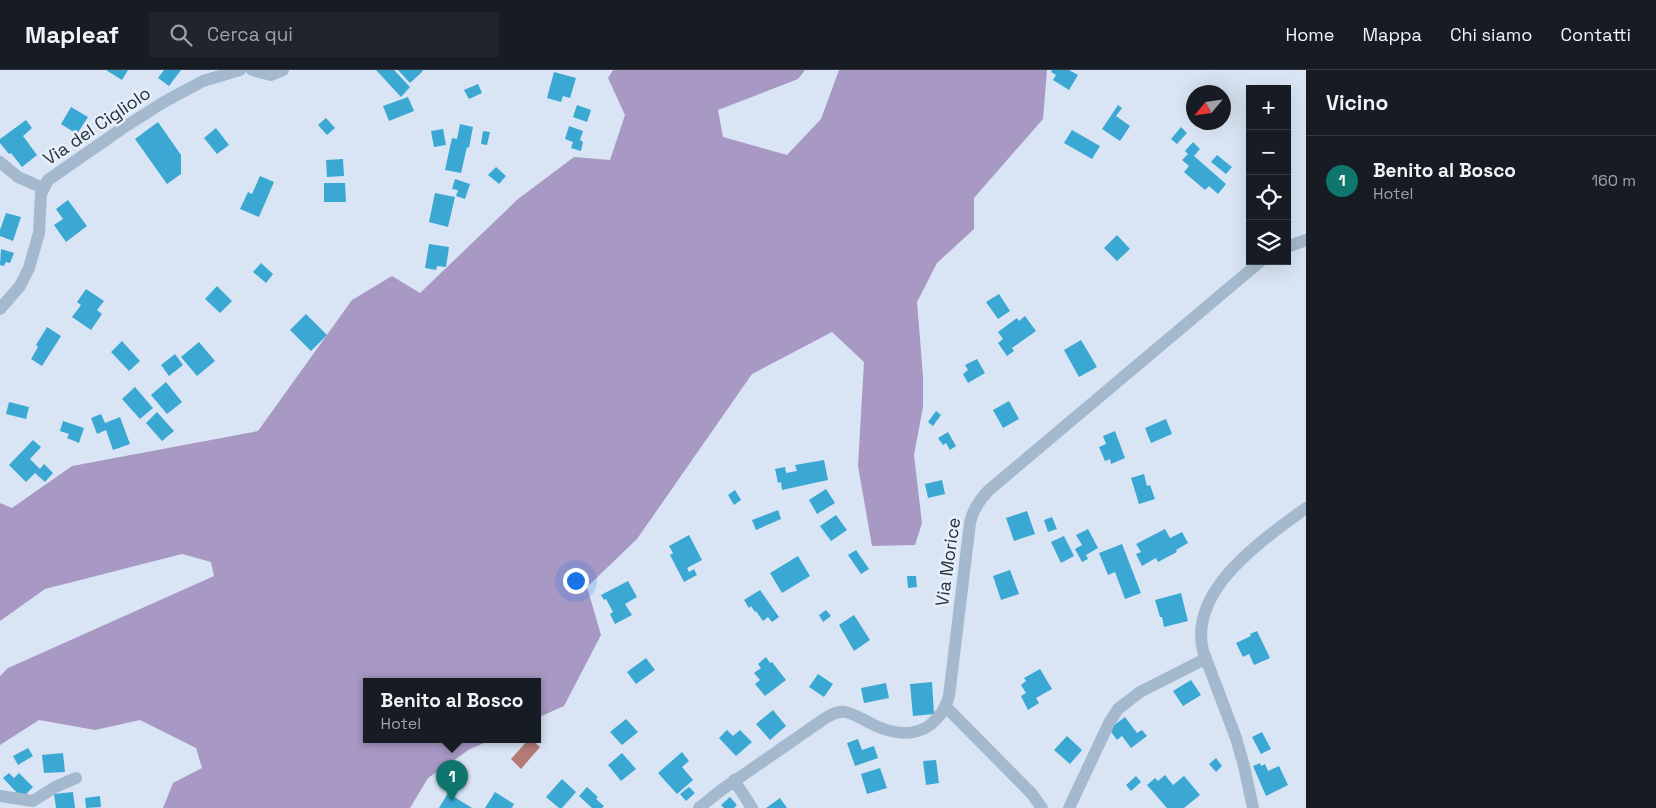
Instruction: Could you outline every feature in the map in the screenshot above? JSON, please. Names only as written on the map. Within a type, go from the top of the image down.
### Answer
[{"type":"street","name":"Via del Cigliolo","points":[[0,309],[22,283],[32,261],[39,233],[40,198],[43,188],[54,175],[148,111],[198,84],[240,70]]},
{"type":"street","points":[[252,70],[271,75],[283,70]]},
{"type":"street","points":[[0,162],[18,177],[43,188]]},
{"type":"street","points":[[1291,246],[1306,240]]},
{"type":"street","name":"Via Morice","points":[[946,706],[970,523],[977,503],[996,483],[1257,265]]},
{"type":"street","points":[[1253,808],[1236,738],[1205,659],[1201,632],[1204,614],[1212,596],[1249,551],[1306,508]]},
{"type":"street","points":[[1069,808],[1118,708],[1140,692],[1205,659]]},
{"type":"street","points":[[699,808],[734,780],[835,713],[850,713],[881,728],[898,733],[908,733],[927,727],[946,706],[1032,794],[1042,808]]},
{"type":"street","points":[[0,796],[33,801],[55,787],[76,778]]},
{"type":"street","points":[[734,780],[752,808]]},
{"type":"shaded area","points":[[613,70],[805,70],[798,79],[718,110],[723,137],[787,155],[821,119],[839,70],[1047,70],[1043,119],[974,198],[974,229],[937,263],[917,302],[923,376],[923,407],[914,455],[922,523],[915,545],[872,546],[858,466],[864,362],[832,332],[752,374],[637,539],[587,587],[601,635],[564,706],[541,716],[541,678],[363,678],[363,743],[484,743],[470,749],[428,778],[410,808],[163,808],[173,783],[202,768],[196,748],[140,720],[95,730],[39,720],[0,745],[0,676],[8,668],[214,576],[211,562],[182,554],[45,589],[0,621],[0,503],[12,508],[72,466],[258,431],[352,300],[392,276],[420,293],[518,199],[574,157],[610,160],[625,115],[608,78]]},
{"type":"shaded area","points":[[525,743],[535,743],[540,747],[521,769],[511,759]]},
{"type":"building","points":[[106,70],[128,70],[122,80]]},
{"type":"building","points":[[164,70],[181,70],[169,86],[158,78]]},
{"type":"building","points":[[376,70],[394,70],[410,87],[401,97]]},
{"type":"building","points":[[398,70],[422,70],[423,71],[410,83]]},
{"type":"building","points":[[1052,70],[1069,70],[1078,75],[1069,90],[1053,80],[1056,75],[1051,72]]},
{"type":"building","points":[[554,72],[576,78],[570,98],[563,96],[561,102],[547,98]]},
{"type":"building","points":[[478,84],[482,93],[469,99],[464,90]]},
{"type":"building","points":[[408,97],[414,111],[389,121],[383,106]]},
{"type":"building","points":[[577,105],[591,110],[587,122],[573,117]]},
{"type":"building","points":[[1118,105],[1122,108],[1116,116],[1130,126],[1120,141],[1102,129]]},
{"type":"building","points":[[71,107],[88,117],[77,134],[61,124]]},
{"type":"building","points":[[326,118],[335,128],[327,135],[318,125]]},
{"type":"building","points":[[26,120],[32,128],[23,136],[37,155],[22,167],[0,143],[0,139]]},
{"type":"building","points":[[158,122],[181,155],[181,174],[167,184],[135,139]]},
{"type":"building","points":[[460,124],[473,127],[461,173],[445,170],[452,138],[457,139]]},
{"type":"building","points":[[569,126],[583,131],[580,140],[583,142],[581,151],[571,148],[573,142],[565,139]]},
{"type":"building","points":[[1181,127],[1187,133],[1177,144],[1171,139]]},
{"type":"building","points":[[216,128],[229,145],[217,154],[204,138]]},
{"type":"building","points":[[443,129],[446,145],[434,147],[431,131]]},
{"type":"building","points":[[1072,130],[1100,146],[1092,159],[1064,143]]},
{"type":"building","points":[[483,131],[490,132],[487,145],[481,144]]},
{"type":"building","points":[[1193,142],[1200,149],[1194,156],[1226,184],[1218,194],[1209,186],[1205,190],[1184,172],[1189,166],[1182,160],[1188,154],[1185,151]]},
{"type":"building","points":[[1217,155],[1232,167],[1226,174],[1211,162]]},
{"type":"building","points":[[343,159],[344,176],[327,177],[326,160]]},
{"type":"building","points":[[496,167],[506,176],[499,184],[488,175]]},
{"type":"building","points":[[260,176],[274,182],[259,217],[240,209],[248,192],[252,194]]},
{"type":"building","points":[[455,179],[470,184],[465,199],[456,196],[458,190],[452,189]]},
{"type":"building","points":[[324,183],[345,183],[346,202],[324,202]]},
{"type":"building","points":[[435,193],[455,197],[448,227],[429,222]]},
{"type":"building","points":[[68,200],[87,226],[66,242],[54,225],[63,219],[56,209]]},
{"type":"building","points":[[6,213],[21,217],[13,241],[0,236],[0,230]]},
{"type":"building","points":[[1117,235],[1130,249],[1117,261],[1104,248]]},
{"type":"building","points":[[429,244],[449,247],[446,267],[437,266],[436,270],[425,268]]},
{"type":"building","points":[[1,249],[14,253],[10,263],[6,262],[4,266],[0,265]]},
{"type":"building","points":[[261,263],[273,274],[266,283],[253,272]]},
{"type":"building","points":[[217,286],[232,301],[220,313],[205,299]]},
{"type":"building","points":[[86,289],[104,301],[97,310],[102,314],[91,330],[72,317],[81,305],[77,302]]},
{"type":"building","points":[[999,294],[1010,311],[998,319],[986,302]]},
{"type":"building","points":[[306,314],[327,335],[311,351],[290,330]]},
{"type":"building","points":[[1025,316],[1036,331],[1012,348],[1014,351],[1007,356],[998,343],[1003,339],[998,332],[1017,318],[1019,321]]},
{"type":"building","points":[[47,327],[61,336],[42,366],[31,359],[38,347],[36,345]]},
{"type":"building","points":[[1081,340],[1097,367],[1079,377],[1064,350]]},
{"type":"building","points":[[122,341],[140,361],[129,371],[111,352]]},
{"type":"building","points":[[199,342],[215,361],[197,376],[181,357]]},
{"type":"building","points":[[175,354],[183,365],[169,376],[161,365]]},
{"type":"building","points":[[977,359],[985,373],[968,383],[963,374],[968,370],[965,365]]},
{"type":"building","points":[[166,382],[182,402],[167,414],[151,395]]},
{"type":"building","points":[[135,387],[153,408],[140,419],[122,399]]},
{"type":"building","points":[[1009,401],[1019,419],[1003,428],[993,410]]},
{"type":"building","points":[[9,402],[29,407],[26,419],[6,414]]},
{"type":"building","points":[[936,411],[941,415],[933,426],[928,422]]},
{"type":"building","points":[[157,412],[174,431],[162,441],[146,423]]},
{"type":"building","points":[[101,414],[105,423],[120,417],[130,444],[113,450],[106,430],[97,434],[91,418]]},
{"type":"building","points":[[1166,419],[1172,434],[1151,443],[1145,428]]},
{"type":"building","points":[[63,421],[84,428],[79,443],[67,438],[69,434],[60,431]]},
{"type":"building","points":[[1115,431],[1125,458],[1111,464],[1110,459],[1105,461],[1099,447],[1106,444],[1103,436]]},
{"type":"building","points":[[948,432],[956,446],[950,450],[946,443],[943,445],[938,438]]},
{"type":"building","points":[[33,440],[41,447],[30,459],[40,469],[44,464],[53,473],[45,482],[35,473],[26,482],[9,465]]},
{"type":"building","points":[[824,460],[828,480],[782,490],[781,482],[778,483],[775,469],[785,467],[786,473],[797,471],[795,465]]},
{"type":"building","points":[[1144,474],[1147,486],[1150,485],[1155,499],[1139,504],[1131,478]]},
{"type":"building","points":[[942,480],[945,494],[928,498],[925,484]]},
{"type":"building","points":[[826,489],[835,503],[817,514],[809,500]]},
{"type":"building","points":[[735,490],[741,500],[734,505],[728,495]]},
{"type":"building","points":[[778,510],[781,519],[756,530],[752,520]]},
{"type":"building","points":[[1027,511],[1035,534],[1014,541],[1006,518]]},
{"type":"building","points":[[836,515],[847,530],[831,541],[820,526]]},
{"type":"building","points":[[1052,517],[1057,529],[1048,532],[1044,520]]},
{"type":"building","points":[[1088,529],[1098,548],[1086,555],[1088,559],[1082,562],[1075,549],[1082,545],[1076,535]]},
{"type":"building","points":[[1165,529],[1170,538],[1182,532],[1188,543],[1176,550],[1177,552],[1158,562],[1156,558],[1142,566],[1136,554],[1141,552],[1136,544]]},
{"type":"building","points":[[689,535],[702,560],[687,568],[689,572],[694,569],[697,575],[684,582],[670,555],[673,553],[669,546]]},
{"type":"building","points":[[1064,536],[1074,556],[1061,563],[1051,542]]},
{"type":"building","points":[[1122,544],[1141,593],[1125,599],[1115,572],[1108,575],[1099,553]]},
{"type":"building","points":[[856,550],[869,569],[861,574],[848,555]]},
{"type":"building","points":[[798,556],[810,576],[782,593],[770,573]]},
{"type":"building","points":[[1010,570],[1019,594],[1001,600],[993,576]]},
{"type":"building","points":[[907,576],[916,576],[917,587],[908,588]]},
{"type":"building","points":[[628,581],[637,597],[625,604],[632,615],[615,624],[610,614],[613,612],[606,599],[604,600],[601,595]]},
{"type":"building","points":[[760,590],[779,617],[772,622],[768,617],[763,621],[751,606],[749,608],[744,600]]},
{"type":"building","points":[[1181,593],[1188,621],[1164,627],[1155,600]]},
{"type":"building","points":[[826,610],[831,616],[823,622],[819,615]]},
{"type":"building","points":[[854,615],[870,640],[854,651],[839,625]]},
{"type":"building","points":[[1257,631],[1270,658],[1254,665],[1249,654],[1243,657],[1236,643]]},
{"type":"building","points":[[766,657],[786,680],[765,696],[755,684],[760,680],[754,673],[761,668],[758,664]]},
{"type":"building","points":[[646,658],[655,670],[636,684],[627,672]]},
{"type":"building","points":[[1040,669],[1052,689],[1036,698],[1039,703],[1028,710],[1021,696],[1026,693],[1021,685],[1026,681],[1024,678]]},
{"type":"building","points":[[818,674],[833,684],[824,697],[809,687]]},
{"type":"building","points":[[1191,680],[1201,695],[1183,706],[1173,691]]},
{"type":"building","points":[[932,682],[934,714],[913,716],[910,684]]},
{"type":"building","points":[[886,683],[889,698],[864,703],[861,688]]},
{"type":"building","points":[[773,710],[786,726],[770,740],[756,724]]},
{"type":"building","points":[[1125,717],[1137,733],[1142,730],[1147,736],[1131,748],[1122,736],[1117,740],[1109,729]]},
{"type":"building","points":[[626,719],[638,732],[622,745],[610,732]]},
{"type":"building","points":[[727,730],[733,736],[740,730],[752,742],[736,756],[719,738]]},
{"type":"building","points":[[1262,732],[1271,749],[1261,754],[1252,737]]},
{"type":"building","points":[[1067,736],[1082,750],[1070,764],[1054,750]]},
{"type":"building","points":[[858,739],[862,750],[874,746],[878,758],[855,766],[847,743]]},
{"type":"building","points":[[28,748],[33,756],[18,765],[13,756]]},
{"type":"building","points":[[682,752],[689,761],[682,767],[693,780],[677,794],[658,773]]},
{"type":"building","points":[[63,753],[65,772],[44,773],[42,755]]},
{"type":"building","points":[[622,753],[636,769],[621,781],[608,765]]},
{"type":"building","points":[[1216,758],[1222,766],[1216,772],[1209,764]]},
{"type":"building","points":[[936,760],[939,783],[926,785],[923,761]]},
{"type":"building","points":[[1260,763],[1261,766],[1265,764],[1268,771],[1279,766],[1288,785],[1266,796],[1253,766]]},
{"type":"building","points":[[880,768],[887,788],[867,794],[861,774]]},
{"type":"building","points":[[9,773],[14,778],[19,773],[33,787],[22,798],[3,778]]},
{"type":"building","points":[[1165,775],[1173,785],[1184,776],[1200,795],[1184,808],[1167,808],[1147,785],[1155,778],[1158,781]]},
{"type":"building","points":[[1136,776],[1141,782],[1131,791],[1126,785]]},
{"type":"building","points":[[562,779],[576,792],[562,808],[559,808],[546,797]]},
{"type":"building","points":[[587,787],[598,797],[596,799],[604,806],[602,808],[592,808],[579,796]]},
{"type":"building","points":[[689,787],[695,793],[686,801],[680,794]]},
{"type":"building","points":[[73,792],[75,808],[56,808],[54,794]]},
{"type":"building","points":[[495,792],[514,804],[512,808],[485,808]]},
{"type":"building","points":[[448,793],[472,808],[439,808]]},
{"type":"building","points":[[100,796],[101,807],[86,808],[85,798]]},
{"type":"building","points":[[730,797],[737,805],[734,808],[724,808],[721,805]]},
{"type":"building","points":[[780,798],[787,808],[766,808]]},
{"type":"place","name":"Benito al Bosco","points":[[452,801]]}]
